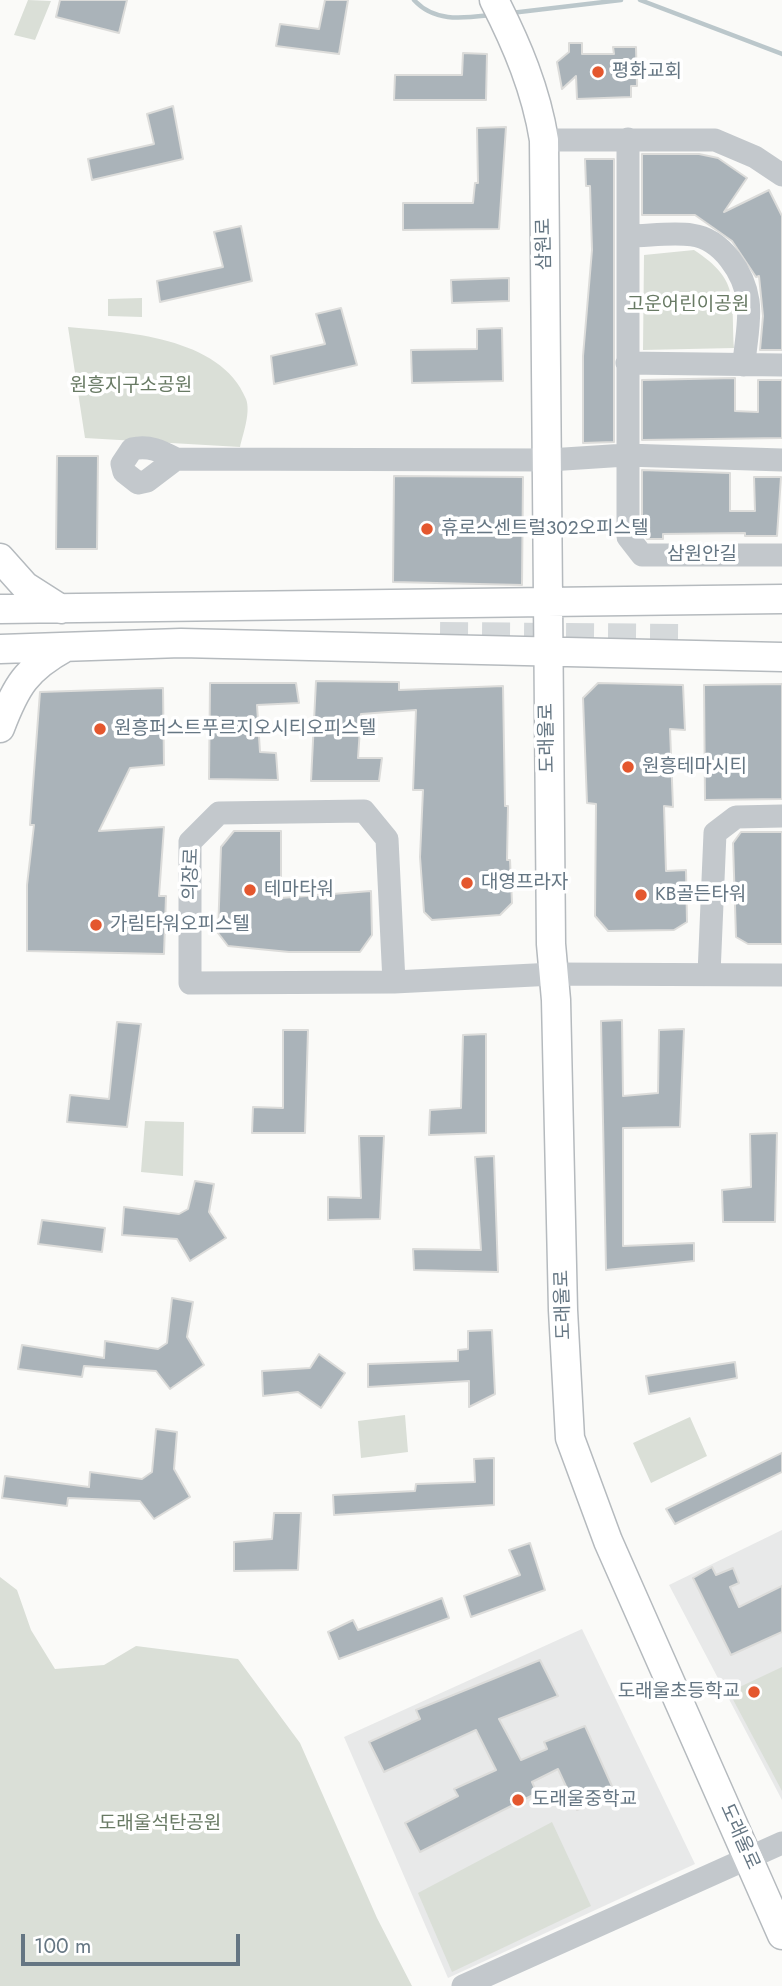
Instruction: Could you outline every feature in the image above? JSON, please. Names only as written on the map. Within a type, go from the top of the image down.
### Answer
[{"type":"main road","name":"삼원로","points":[[494,0],[511,34],[538,106],[544,140],[549,460],[547,641]]},
{"type":"main road","points":[[0,558],[25,586],[61,609]]},
{"type":"main road","points":[[0,609],[782,599]]},
{"type":"main road","points":[[782,616],[686,626],[782,640]]},
{"type":"main road","points":[[0,649],[181,643],[547,641],[782,657]]},
{"type":"main road","name":"도래울로","points":[[547,641],[551,944],[570,1438],[608,1541],[782,1935]]},
{"type":"main road","points":[[0,728],[22,680],[47,657],[68,646]]},
{"type":"street","name":"삼원안길","points":[[628,139],[628,537],[642,555],[782,555]]},
{"type":"street","points":[[544,140],[715,140],[755,157],[782,175]]},
{"type":"street","points":[[628,236],[694,235],[713,243],[728,257],[740,274],[748,301],[744,365]]},
{"type":"street","points":[[627,363],[782,365]]},
{"type":"street","points":[[176,459],[549,460],[626,455],[782,460]]},
{"type":"street","name":"의장로","points":[[394,982],[387,839],[364,811],[219,813],[190,842],[190,983],[394,982],[554,974],[782,975]]},
{"type":"street","points":[[709,974],[715,833],[736,817],[782,816]]},
{"type":"street","points":[[463,1986],[782,1843]]},
{"type":"shaded area","name":"도래울초등학교","points":[[782,1530],[782,1800],[669,1585]]},
{"type":"shaded area","name":"도래울중학교","points":[[582,1629],[695,1864],[448,1978],[344,1737]]},
{"type":"green space","points":[[28,0],[51,1],[35,40],[14,35]]},
{"type":"green space","name":"고운어린이공원","points":[[694,250],[709,261],[726,281],[732,303],[734,348],[643,350],[644,255]]},
{"type":"green space","points":[[142,298],[142,317],[108,316],[108,299]]},
{"type":"green space","name":"원흥지구소공원","points":[[68,327],[142,335],[168,341],[215,362],[233,378],[246,399],[247,416],[240,447],[85,438]]},
{"type":"green space","points":[[145,1121],[184,1122],[183,1176],[141,1172]]},
{"type":"green space","points":[[405,1415],[408,1452],[361,1458],[358,1421]]},
{"type":"green space","points":[[690,1417],[707,1456],[651,1483],[633,1443]]},
{"type":"green space","name":"도래울석탄공원","points":[[0,1577],[17,1590],[31,1630],[55,1669],[104,1665],[136,1646],[238,1659],[300,1743],[377,1918],[412,1986],[0,1986]]},
{"type":"green space","points":[[782,1667],[782,1791],[729,1692]]},
{"type":"green space","points":[[552,1822],[591,1906],[452,1972],[418,1893]]},
{"type":"building","points":[[60,0],[127,0],[119,33],[56,17]]},
{"type":"building","points":[[325,0],[348,0],[339,54],[276,46],[280,24],[319,29]]},
{"type":"building","name":"평화교회","points":[[569,43],[582,43],[582,54],[614,54],[613,47],[636,47],[637,86],[631,86],[631,97],[577,99],[576,76],[562,89],[557,62],[569,52]]},
{"type":"building","points":[[463,53],[487,54],[486,100],[394,100],[395,75],[462,75]]},
{"type":"building","points":[[173,106],[183,159],[92,180],[88,159],[154,144],[147,114]]},
{"type":"building","points":[[506,127],[499,229],[403,230],[403,203],[473,203],[475,183],[478,183],[477,128]]},
{"type":"building","points":[[642,154],[699,154],[718,158],[747,178],[724,212],[769,190],[782,216],[782,350],[760,350],[763,316],[759,276],[756,277],[732,241],[695,215],[642,215]]},
{"type":"building","points":[[585,159],[614,159],[614,442],[583,443],[583,356],[592,250],[590,186],[586,186]]},
{"type":"building","points":[[241,226],[252,281],[160,302],[157,281],[223,267],[214,232]]},
{"type":"building","points":[[509,278],[509,301],[452,303],[451,280]]},
{"type":"building","points":[[341,308],[357,365],[274,384],[271,356],[325,344],[316,314]]},
{"type":"building","points":[[502,328],[503,381],[412,383],[411,350],[477,349],[477,329]]},
{"type":"building","points":[[735,378],[735,411],[758,412],[758,380],[782,380],[782,438],[642,440],[642,380]]},
{"type":"building","points":[[57,456],[98,456],[97,549],[56,549]]},
{"type":"building","points":[[642,470],[730,473],[730,511],[755,511],[754,477],[781,477],[777,536],[745,536],[745,533],[663,534],[663,539],[647,539],[642,532]]},
{"type":"building","points":[[394,476],[523,477],[522,585],[393,582]]},
{"type":"building","points":[[316,681],[399,682],[399,690],[503,686],[505,806],[508,806],[507,860],[510,860],[512,903],[500,915],[432,920],[424,912],[420,857],[423,790],[413,790],[416,710],[361,714],[358,758],[382,758],[379,781],[311,781]]},
{"type":"building","points":[[210,683],[296,683],[299,703],[257,705],[260,752],[276,753],[278,780],[209,779]]},
{"type":"building","points":[[598,683],[683,685],[685,730],[670,729],[673,807],[664,806],[666,871],[686,870],[687,922],[674,930],[608,931],[595,916],[596,804],[587,803],[583,698]]},
{"type":"building","points":[[782,684],[782,799],[705,800],[704,685]]},
{"type":"building","points":[[163,688],[164,765],[130,768],[99,831],[164,827],[159,896],[166,896],[164,954],[27,951],[27,885],[34,825],[30,825],[40,692]]},
{"type":"building","points":[[234,831],[281,831],[281,898],[371,891],[372,935],[360,952],[289,952],[228,946],[218,933],[221,847]]},
{"type":"building","points":[[741,832],[782,832],[782,944],[748,944],[736,937],[733,843]]},
{"type":"building","points":[[622,1020],[623,1096],[658,1093],[659,1030],[684,1029],[680,1127],[623,1128],[623,1246],[694,1243],[694,1261],[606,1270],[601,1021]]},
{"type":"building","points":[[117,1022],[141,1024],[127,1127],[67,1122],[70,1095],[109,1099]]},
{"type":"building","points":[[283,1030],[308,1030],[305,1133],[252,1133],[253,1107],[283,1108]]},
{"type":"building","points":[[486,1034],[486,1133],[429,1135],[430,1110],[461,1108],[463,1035]]},
{"type":"building","points":[[777,1133],[775,1222],[723,1222],[722,1190],[751,1187],[750,1134]]},
{"type":"building","points":[[359,1136],[384,1136],[380,1219],[328,1220],[328,1197],[361,1198]]},
{"type":"building","points":[[494,1156],[498,1272],[414,1270],[413,1249],[481,1250],[475,1157]]},
{"type":"building","points":[[195,1181],[214,1184],[209,1212],[226,1238],[190,1261],[177,1239],[122,1235],[124,1207],[179,1214],[188,1209]]},
{"type":"building","points":[[42,1220],[105,1228],[102,1252],[38,1244]]},
{"type":"building","points":[[172,1298],[193,1302],[187,1337],[204,1365],[170,1389],[156,1371],[84,1366],[82,1377],[18,1369],[22,1345],[104,1358],[105,1341],[158,1349],[167,1343]]},
{"type":"building","points":[[492,1330],[495,1394],[469,1407],[469,1381],[368,1387],[368,1364],[458,1361],[458,1350],[468,1349],[468,1331]]},
{"type":"building","points":[[319,1354],[345,1373],[321,1408],[298,1392],[263,1396],[262,1371],[310,1368]]},
{"type":"building","points":[[735,1362],[737,1378],[649,1394],[646,1376]]},
{"type":"building","points":[[156,1429],[177,1432],[174,1469],[190,1497],[154,1519],[140,1501],[68,1498],[67,1506],[2,1498],[5,1476],[89,1487],[90,1472],[142,1479],[152,1472]]},
{"type":"building","points":[[782,1453],[782,1472],[675,1524],[666,1509]]},
{"type":"building","points":[[494,1458],[494,1505],[334,1515],[333,1495],[415,1491],[416,1484],[475,1482],[474,1459]]},
{"type":"building","points":[[274,1513],[301,1513],[298,1570],[234,1571],[234,1542],[272,1539]]},
{"type":"building","points":[[530,1543],[545,1590],[471,1617],[464,1596],[520,1575],[509,1550]]},
{"type":"building","points":[[712,1567],[716,1575],[733,1568],[739,1583],[730,1587],[739,1607],[782,1586],[782,1632],[731,1655],[693,1578]]},
{"type":"building","points":[[442,1598],[449,1618],[339,1659],[328,1632],[353,1620],[358,1630]]},
{"type":"building","points":[[540,1660],[558,1696],[499,1719],[521,1760],[547,1749],[544,1742],[585,1726],[615,1793],[577,1810],[558,1769],[532,1782],[537,1793],[420,1852],[405,1823],[458,1796],[454,1789],[496,1770],[476,1730],[384,1772],[369,1742],[420,1719],[416,1710]]},
{"type":"waterway","points":[[414,0],[441,16],[461,18],[492,15]]},
{"type":"waterway","points":[[511,13],[621,0]]},
{"type":"waterway","points":[[640,0],[782,54]]},
{"type":"tunnel","points":[[440,636],[686,638]]},
{"type":"place","name":"평화교회","points":[[598,72]]},
{"type":"place","name":"휴로스센트럴302오피스텔","points":[[427,529]]},
{"type":"place","name":"원흥퍼스트푸르지오시티오피스텔","points":[[100,729]]},
{"type":"place","name":"원흥테마시티","points":[[628,767]]},
{"type":"place","name":"대영프라자","points":[[467,883]]},
{"type":"place","name":"테마타워","points":[[250,890]]},
{"type":"place","name":"KB골든타워","points":[[641,895]]},
{"type":"place","name":"가림타워오피스텔","points":[[96,925]]},
{"type":"place","name":"도래울초등학교","points":[[754,1692]]},
{"type":"place","name":"도래울중학교","points":[[518,1800]]}]
